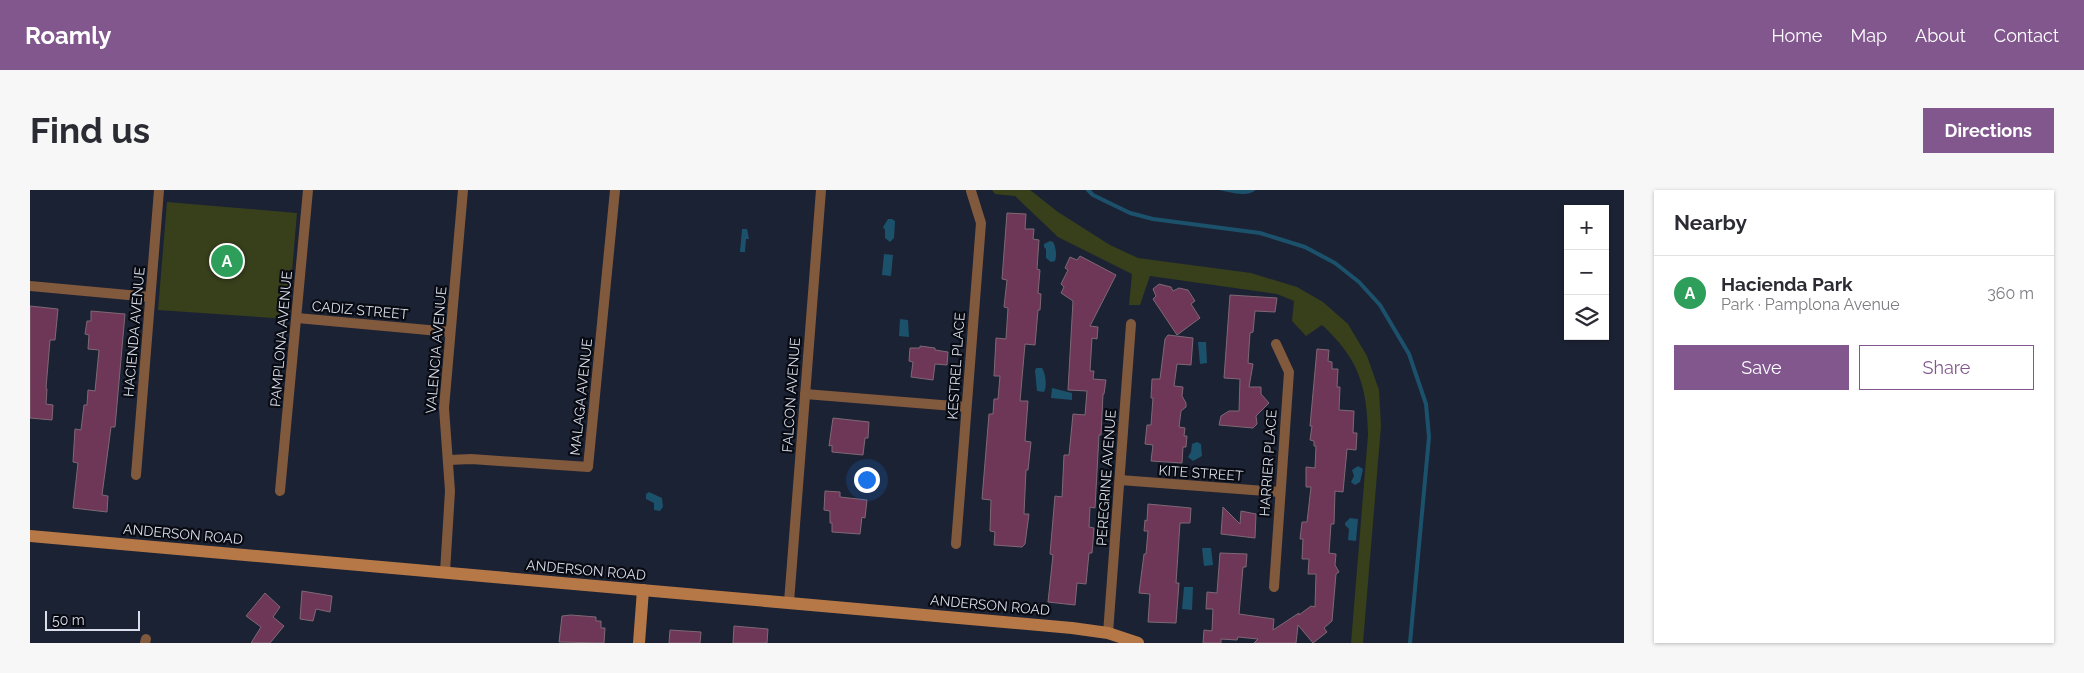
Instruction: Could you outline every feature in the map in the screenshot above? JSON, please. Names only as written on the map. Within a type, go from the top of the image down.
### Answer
[{"type":"street","name":"HACIENDA AVENUE","points":[[136,475],[159,190]]},
{"type":"street","name":"PAMPLONA AVENUE","points":[[280,490],[308,190]]},
{"type":"street","name":"VALENCIA AVENUE","points":[[445,572],[450,492],[449,460],[444,423],[463,190]]},
{"type":"street","name":"MALAGA AVENUE","points":[[449,460],[471,459],[588,467],[615,190]]},
{"type":"street","name":"FALCON AVENUE","points":[[789,602],[821,190]]},
{"type":"street","name":"KESTREL PLACE","points":[[956,544],[981,224],[971,191]]},
{"type":"street","points":[[30,286],[150,297]]},
{"type":"street","name":"CADIZ STREET","points":[[297,318],[450,332]]},
{"type":"street","name":"PEREGRINE AVENUE","points":[[1108,633],[1131,324]]},
{"type":"street","name":"HARRIER PLACE","points":[[1274,587],[1289,372],[1276,344]]},
{"type":"street","points":[[805,394],[966,407]]},
{"type":"street","name":"KITE STREET","points":[[1120,480],[1280,492]]},
{"type":"street","name":"ANDERSON ROAD","points":[[30,536],[1072,628],[1108,633],[1138,643]]},
{"type":"street","points":[[639,643],[643,590]]},
{"type":"green space","points":[[992,190],[1030,190],[1058,212],[1110,245],[1138,258],[1251,273],[1297,287],[1323,302],[1348,324],[1367,356],[1379,390],[1381,426],[1363,643],[1351,643],[1368,435],[1366,402],[1353,362],[1335,337],[1322,325],[1306,336],[1292,321],[1294,301],[1277,294],[1150,276],[1140,305],[1129,305],[1132,274],[1058,237],[1015,196],[995,194]]},
{"type":"green space","points":[[167,202],[297,213],[288,319],[158,310]]},
{"type":"water","points":[[1219,190],[1256,190],[1243,194]]},
{"type":"water","points":[[888,219],[895,221],[894,238],[890,242],[885,238],[883,227]]},
{"type":"water","points":[[742,229],[747,229],[749,239],[746,239],[745,252],[740,252]]},
{"type":"water","points":[[1050,241],[1054,244],[1056,254],[1055,261],[1051,262],[1046,258],[1046,249],[1044,247],[1044,244]]},
{"type":"water","points":[[884,254],[893,255],[891,276],[882,275]]},
{"type":"water","points":[[900,319],[908,320],[909,337],[899,336]]},
{"type":"water","points":[[1198,342],[1206,342],[1207,363],[1200,364]]},
{"type":"water","points":[[1036,368],[1042,368],[1044,374],[1046,384],[1044,392],[1037,391]]},
{"type":"water","points":[[1052,388],[1072,393],[1072,400],[1051,398]]},
{"type":"water","points":[[1197,442],[1201,444],[1202,456],[1193,461],[1188,457],[1192,444]]},
{"type":"water","points":[[1358,466],[1363,469],[1360,482],[1355,485],[1351,482],[1354,476],[1352,470]]},
{"type":"water","points":[[649,492],[662,498],[663,507],[660,511],[654,510],[654,503],[646,499],[646,494]]},
{"type":"water","points":[[1350,518],[1358,519],[1356,541],[1348,540],[1349,529],[1345,523]]},
{"type":"water","points":[[1202,548],[1211,548],[1213,565],[1204,566]]},
{"type":"water","points":[[1184,587],[1193,587],[1192,610],[1182,609]]},
{"type":"building","points":[[1007,213],[1026,214],[1025,229],[1034,229],[1033,239],[1039,240],[1037,269],[1040,270],[1038,293],[1041,294],[1040,310],[1038,310],[1035,345],[1025,344],[1020,401],[1028,401],[1025,441],[1031,442],[1028,470],[1026,470],[1024,514],[1029,514],[1025,544],[1022,547],[994,545],[995,532],[990,531],[991,500],[982,499],[989,414],[993,414],[994,399],[998,399],[1000,376],[994,376],[996,338],[1006,339],[1008,308],[1004,307],[1007,280],[1002,279]]},
{"type":"building","points":[[1080,256],[1116,275],[1090,326],[1098,327],[1097,339],[1092,338],[1090,371],[1094,371],[1093,379],[1106,380],[1103,394],[1101,435],[1099,435],[1095,508],[1090,507],[1089,527],[1094,528],[1092,553],[1089,553],[1086,584],[1077,583],[1075,605],[1048,602],[1053,555],[1050,554],[1055,496],[1062,497],[1064,455],[1069,455],[1073,414],[1085,415],[1087,391],[1068,390],[1073,301],[1061,293],[1064,287],[1061,284],[1068,270],[1065,268],[1070,257],[1077,260]]},
{"type":"building","points":[[1159,284],[1171,287],[1173,291],[1179,288],[1188,290],[1195,301],[1191,304],[1200,318],[1177,335],[1153,299],[1156,296],[1153,289]]},
{"type":"building","points":[[1230,295],[1277,298],[1275,312],[1255,311],[1253,332],[1250,333],[1248,363],[1253,364],[1249,387],[1261,387],[1261,394],[1269,403],[1256,416],[1257,424],[1253,428],[1219,425],[1221,416],[1229,411],[1239,411],[1240,379],[1224,378]]},
{"type":"building","points":[[30,306],[58,309],[55,340],[50,340],[46,388],[46,404],[53,405],[52,420],[30,418]]},
{"type":"building","points":[[91,311],[125,314],[115,427],[111,427],[102,495],[108,496],[107,512],[73,508],[78,463],[73,462],[75,429],[81,430],[84,405],[87,405],[88,390],[95,391],[99,350],[88,349],[89,335],[85,334],[87,321],[91,321]]},
{"type":"building","points":[[1168,335],[1193,338],[1191,365],[1177,364],[1174,386],[1183,387],[1182,396],[1186,403],[1186,407],[1181,411],[1179,427],[1185,428],[1184,436],[1187,436],[1186,447],[1183,447],[1182,463],[1151,461],[1153,445],[1145,444],[1147,425],[1151,425],[1152,379],[1160,379],[1165,339]]},
{"type":"building","points":[[920,346],[948,352],[947,365],[935,364],[933,380],[911,377],[913,362],[909,361],[910,348],[920,348]]},
{"type":"building","points":[[1317,349],[1329,350],[1328,361],[1332,362],[1332,369],[1338,369],[1337,387],[1340,387],[1339,410],[1354,411],[1353,433],[1357,433],[1356,450],[1347,449],[1343,492],[1335,491],[1334,524],[1331,524],[1329,553],[1336,554],[1335,565],[1339,572],[1336,574],[1332,621],[1324,628],[1327,632],[1313,643],[1298,625],[1296,643],[1254,643],[1258,639],[1238,637],[1237,640],[1221,639],[1221,643],[1203,643],[1204,630],[1212,631],[1213,609],[1206,609],[1207,592],[1217,593],[1220,553],[1247,554],[1246,567],[1243,567],[1239,614],[1274,619],[1273,630],[1311,606],[1315,607],[1316,574],[1308,574],[1309,559],[1302,559],[1303,539],[1300,539],[1302,522],[1307,522],[1311,487],[1306,487],[1306,467],[1315,468],[1316,446],[1314,446],[1314,441],[1310,440],[1312,426],[1310,426]]},
{"type":"building","points":[[833,418],[869,422],[868,438],[865,438],[863,455],[832,452],[832,445],[829,446]]},
{"type":"building","points":[[825,491],[840,492],[840,497],[867,500],[865,518],[862,517],[860,534],[832,532],[830,511],[824,510]]},
{"type":"building","points":[[1148,504],[1191,508],[1190,523],[1180,523],[1176,583],[1179,583],[1176,623],[1148,622],[1150,594],[1139,593],[1144,554],[1146,554],[1148,531],[1144,531],[1145,520],[1147,521]]},
{"type":"building","points":[[1223,507],[1240,524],[1241,511],[1256,514],[1255,538],[1221,534]]},
{"type":"building","points":[[302,591],[332,596],[330,612],[316,609],[313,621],[300,619]]},
{"type":"building","points":[[265,593],[280,607],[273,617],[284,626],[270,643],[251,643],[261,627],[246,616]]},
{"type":"building","points":[[562,616],[596,617],[596,621],[601,621],[601,628],[605,628],[604,643],[559,642]]},
{"type":"building","points":[[734,626],[768,629],[767,643],[733,643]]},
{"type":"building","points":[[670,630],[701,632],[700,643],[669,643]]},
{"type":"waterway","points":[[1088,190],[1093,195],[1130,213],[1153,219],[1260,233],[1305,247],[1335,263],[1359,282],[1380,305],[1409,354],[1426,404],[1429,437],[1410,643]]},
{"type":"place","name":"Hacienda Park","points":[[227,261]]}]
